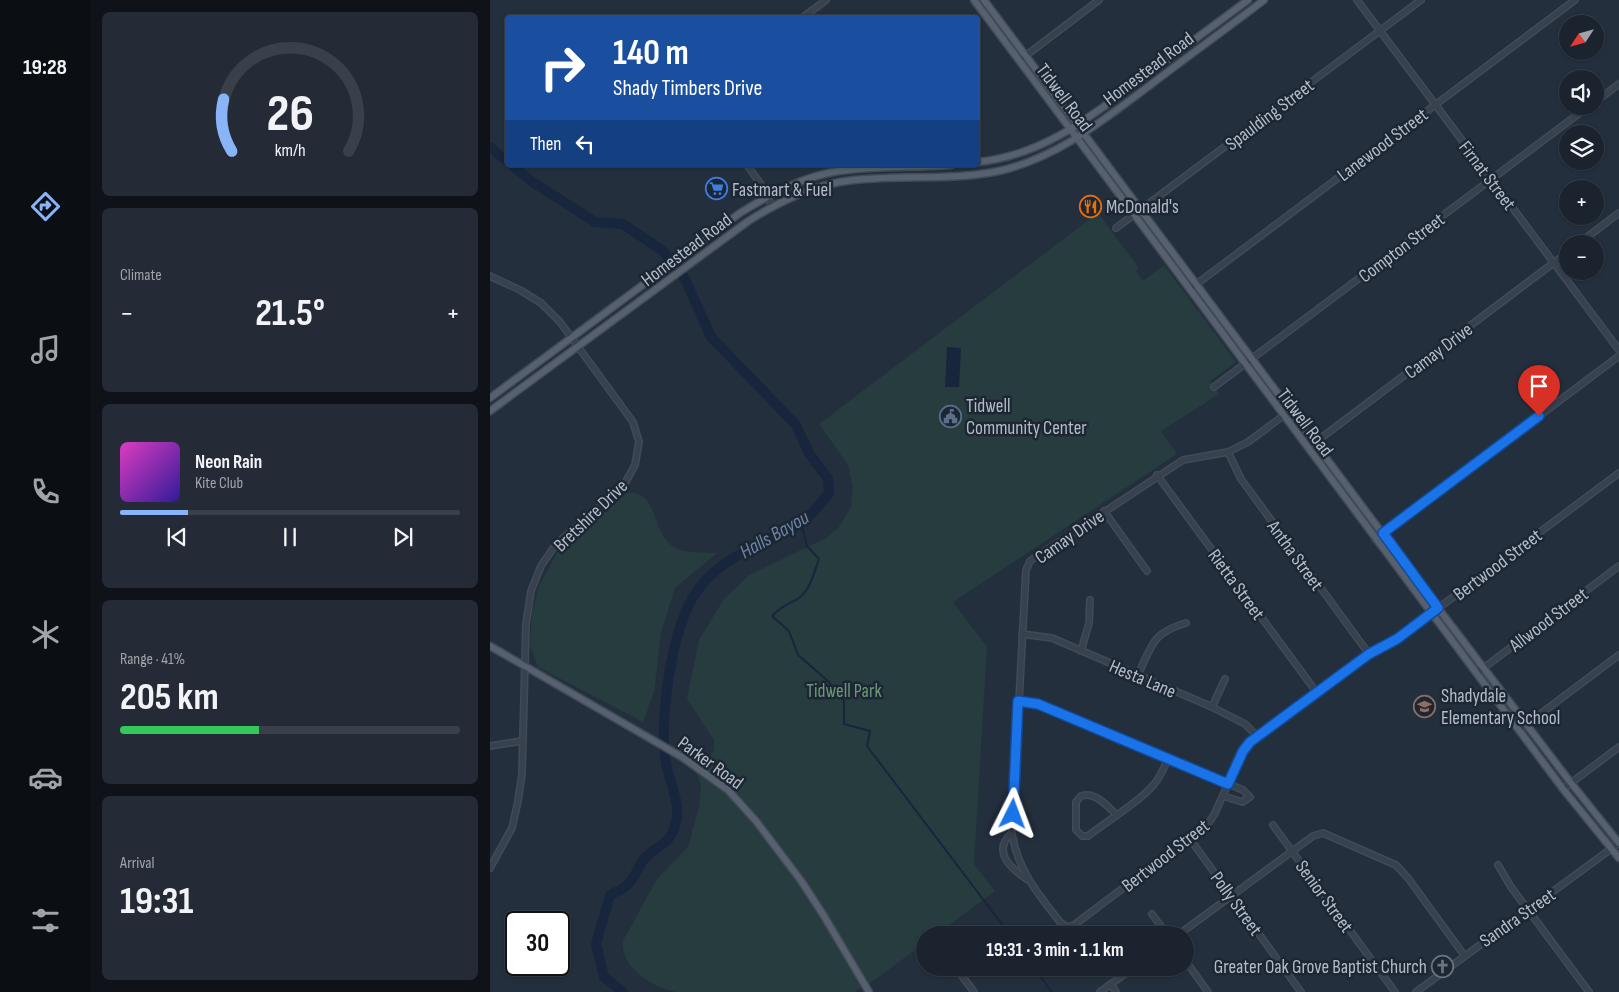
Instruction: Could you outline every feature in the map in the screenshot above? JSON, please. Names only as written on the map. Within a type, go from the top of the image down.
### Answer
[{"type":"main road","name":"Tidwell Road","points":[[974,0],[1563,789],[1619,858]]},
{"type":"main road","name":"Tidwell Road","points":[[984,0],[1316,442],[1438,608],[1619,843]]},
{"type":"main road","name":"Homestead Road","points":[[980,162],[996,160],[1042,146],[1078,126],[1248,0]]},
{"type":"main road","name":"Homestead Road","points":[[490,411],[772,206],[810,190],[840,182],[960,177],[999,171],[1044,157],[1085,134],[1264,0]]},
{"type":"main road","points":[[1203,33],[1210,40]]},
{"type":"main road","points":[[1140,80],[1145,88]]},
{"type":"main road","name":"Homestead Road","points":[[490,398],[740,213],[767,197],[807,179],[838,171],[900,167]]},
{"type":"main road","points":[[915,167],[916,178]]},
{"type":"main road","points":[[838,171],[840,182]]},
{"type":"main road","points":[[704,240],[711,249]]},
{"type":"main road","points":[[641,287],[647,296]]},
{"type":"main road","points":[[510,384],[516,392]]},
{"type":"main road","name":"Parker Road","points":[[490,646],[682,757],[728,790],[756,821],[824,916],[865,991]]},
{"type":"street","points":[[806,15],[826,0]]},
{"type":"street","points":[[1019,61],[1099,0]]},
{"type":"street","name":"Firnat Street","points":[[1356,0],[1619,350]]},
{"type":"street","name":"Spaulding Street","points":[[1116,228],[1421,0]]},
{"type":"street","name":"Lanewood Street","points":[[1190,289],[1575,0]]},
{"type":"street","points":[[1604,95],[1619,84]]},
{"type":"street","name":"Compton Street","points":[[1214,387],[1577,115]]},
{"type":"street","points":[[748,167],[760,183],[772,206]]},
{"type":"street","points":[[1590,235],[1619,213]]},
{"type":"street","name":"Camay Drive","points":[[1308,448],[1559,258]]},
{"type":"street","name":"Bretshire Drive","points":[[490,276],[520,290],[541,303],[560,322],[633,422],[638,437],[638,453],[635,465],[623,487],[556,544],[541,566],[531,591],[526,624],[522,774],[512,828],[490,868]]},
{"type":"street","points":[[1376,538],[1619,356]]},
{"type":"street","name":"Camay Drive","points":[[1067,926],[1060,922],[1029,881],[1017,856],[1012,832],[1026,570],[1030,561],[1157,475],[1183,460],[1228,452],[1248,442],[1291,410]]},
{"type":"street","name":"Antha Street","points":[[1228,452],[1241,479],[1369,654]]},
{"type":"street","name":"Bertwood Street","points":[[1067,926],[1074,925],[1207,825],[1214,816],[1243,751],[1257,736],[1369,654],[1397,639],[1619,473]]},
{"type":"street","name":"Rietta Street","points":[[1157,475],[1317,693]]},
{"type":"street","points":[[1104,511],[1147,571]]},
{"type":"street","name":"Allwood Street","points":[[1477,673],[1619,566]]},
{"type":"street","points":[[1081,651],[1089,623],[1090,600]]},
{"type":"street","points":[[1138,675],[1154,639],[1168,628],[1186,623]]},
{"type":"street","name":"Hesta Lane","points":[[1022,634],[1044,636],[1212,707],[1245,724],[1257,736]]},
{"type":"street","points":[[1519,730],[1619,655]]},
{"type":"street","points":[[1212,707],[1225,679]]},
{"type":"street","points":[[1018,701],[1038,704],[1228,784],[1248,793],[1248,800],[1242,802],[1223,796]]},
{"type":"street","points":[[490,746],[522,741]]},
{"type":"street","points":[[1563,789],[1619,747]]},
{"type":"street","points":[[1116,814],[1094,797],[1088,794],[1081,796],[1076,802],[1076,830],[1085,837],[1116,814],[1153,785],[1168,759]]},
{"type":"street","name":"Senior Street","points":[[1273,825],[1395,992]]},
{"type":"street","name":"Camay Drive","points":[[1012,832],[1004,843],[1004,858],[1008,866],[1029,881]]},
{"type":"street","points":[[1190,926],[1313,836],[1323,833],[1396,865],[1408,878],[1464,955]]},
{"type":"street","name":"Polly Street","points":[[1190,839],[1301,992]]},
{"type":"street","name":"Sandra Street","points":[[1416,992],[1619,843]]},
{"type":"street","points":[[1498,865],[1589,992]]},
{"type":"street","points":[[1152,914],[1161,926]]},
{"type":"street","points":[[1194,973],[1208,992]]},
{"type":"street","points":[[962,976],[974,992]]},
{"type":"street","points":[[1100,992],[1122,976]]},
{"type":"street","points":[[1110,984],[1116,992]]},
{"type":"green space","name":"Tidwell Park","points":[[1098,213],[1139,268],[1136,271],[1143,281],[1164,265],[1236,362],[1210,381],[1219,394],[1161,431],[1177,454],[953,602],[987,647],[974,864],[995,891],[948,926],[916,926],[916,950],[873,981],[854,992],[677,992],[668,990],[658,987],[640,976],[627,960],[623,941],[657,879],[688,847],[699,807],[701,785],[697,774],[682,762],[686,753],[704,764],[714,750],[714,740],[687,699],[699,640],[724,599],[749,575],[826,538],[839,527],[851,507],[853,487],[848,465],[819,424]]},
{"type":"green space","points":[[627,493],[637,493],[644,497],[653,512],[660,530],[675,548],[692,552],[717,553],[675,588],[661,632],[654,692],[643,722],[538,667],[530,645],[532,613],[539,586],[557,553]]},
{"type":"water","points":[[947,347],[961,348],[959,387],[945,387]]},
{"type":"waterway","name":"Halls Bayou","points":[[490,147],[505,160]]},
{"type":"waterway","name":"Halls Bayou","points":[[514,167],[531,181],[595,222],[623,224],[663,251],[685,279],[711,337],[796,425],[809,453],[828,479],[829,493],[807,518],[798,525],[740,554],[714,572],[693,597],[685,613],[673,655],[664,725],[666,763],[677,808],[674,830],[668,840],[645,858],[629,883],[623,889],[610,895],[596,944],[604,977],[623,992]]},
{"type":"waterway","points":[[801,522],[807,546],[819,559],[812,580],[803,594],[772,616],[789,631],[798,655],[828,681],[844,701],[844,724],[870,731],[867,746],[1003,926]]},
{"type":"waterway","points":[[1040,976],[1052,992]]},
{"type":"place","name":"Fastmart & Fuel","points":[[716,189]]},
{"type":"place","name":"McDonald's","points":[[1090,206]]},
{"type":"place","name":"Tidwell Community Center","points":[[950,416]]},
{"type":"place","name":"Shadydale Elementary School","points":[[1425,706]]},
{"type":"place","name":"Greater Oak Grove Baptist Church","points":[[1443,966]]},
{"type":"route","points":[[1013,814],[1018,701],[1038,704],[1228,784],[1243,751],[1250,742],[1369,654],[1397,639],[1438,608],[1383,533],[1539,416]]}]
